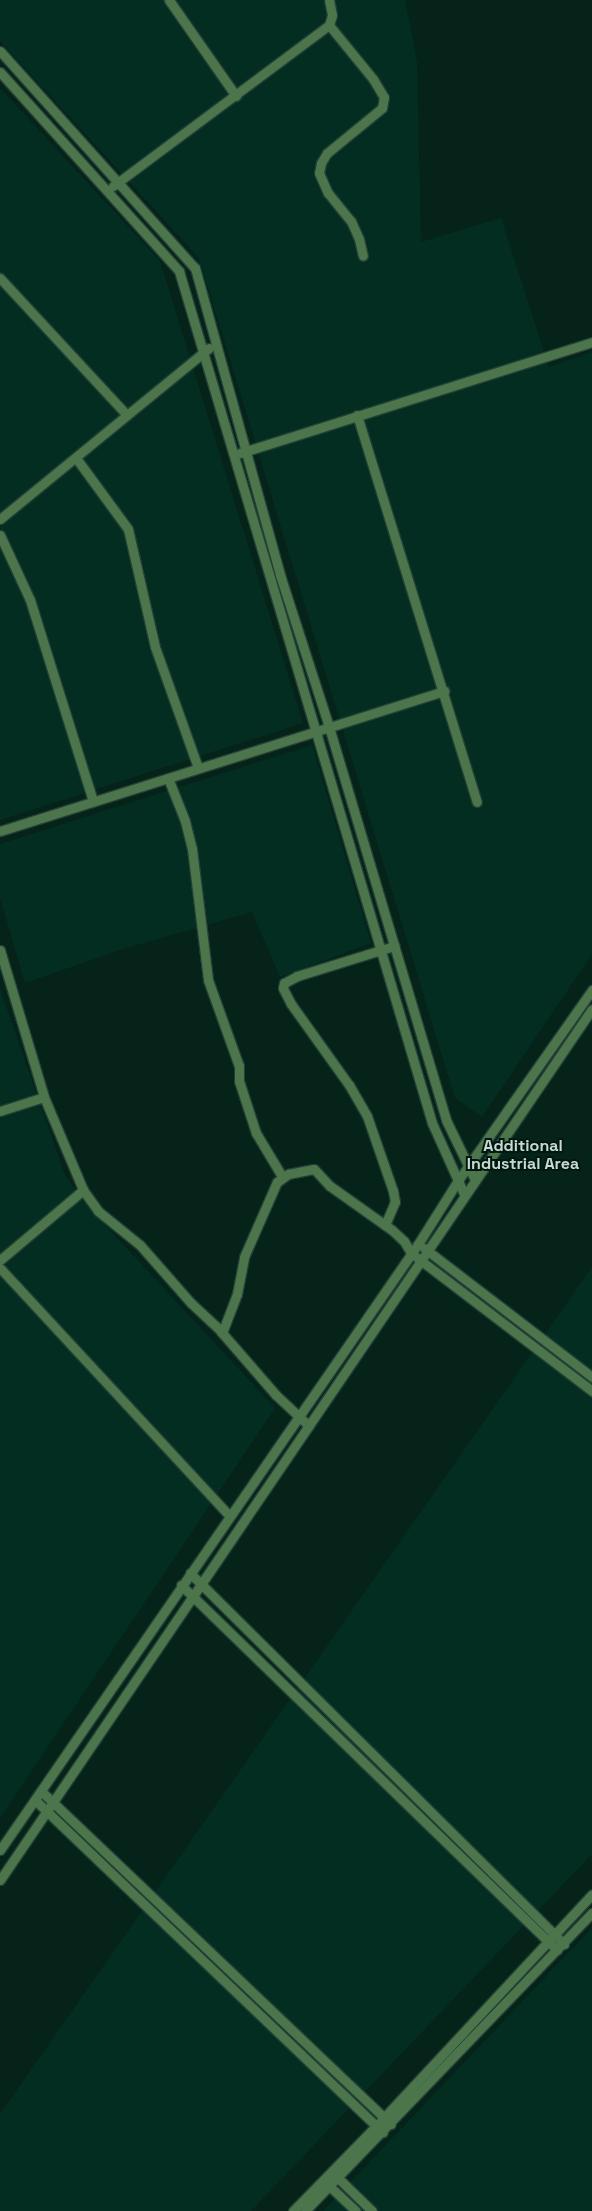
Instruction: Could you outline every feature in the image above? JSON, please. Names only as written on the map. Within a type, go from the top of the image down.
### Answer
[{"type":"street","points":[[169,0],[236,96]]},
{"type":"street","points":[[107,191],[329,25],[332,15],[329,0]]},
{"type":"street","points":[[329,25],[374,80],[384,97],[382,108],[327,153],[321,163],[319,173],[328,193],[350,221],[359,239],[363,256]]},
{"type":"street","points":[[0,52],[195,268],[280,575],[329,727],[446,1120],[475,1180]]},
{"type":"street","points":[[0,72],[179,271],[204,350],[432,1123],[457,1182],[464,1194]]},
{"type":"street","points":[[0,278],[126,414]]},
{"type":"street","points":[[235,455],[357,415],[592,342]]},
{"type":"street","points":[[0,519],[76,458],[126,414],[204,350],[216,345]]},
{"type":"street","points":[[357,415],[444,691],[477,802]]},
{"type":"street","points":[[76,458],[128,529],[155,647],[198,768]]},
{"type":"street","points":[[0,535],[30,600],[93,801]]},
{"type":"street","points":[[0,830],[444,691]]},
{"type":"street","points":[[168,778],[185,821],[192,849],[208,980],[239,1066],[239,1081],[256,1133],[282,1178]]},
{"type":"street","points":[[385,1225],[395,1202],[393,1191],[368,1116],[349,1085],[291,1004],[283,988],[284,983],[297,976],[394,946]]},
{"type":"street","points":[[0,950],[44,1097],[83,1190],[98,1210],[140,1245],[222,1333],[237,1352],[309,1426]]},
{"type":"street","points":[[0,1850],[297,1415],[412,1253],[457,1182],[592,990]]},
{"type":"street","points":[[0,1880],[54,1803],[422,1261],[464,1194],[592,1009]]},
{"type":"street","points":[[0,1111],[44,1097]]},
{"type":"street","points":[[222,1333],[237,1294],[244,1257],[277,1182],[288,1174],[314,1169],[330,1186],[385,1225],[404,1241],[412,1253],[422,1261],[592,1391]]},
{"type":"street","points":[[0,1260],[83,1190]]},
{"type":"street","points":[[404,1241],[418,1244],[428,1251],[592,1376]]},
{"type":"street","points":[[0,1268],[229,1515]]},
{"type":"street","points":[[190,1573],[551,1939]]},
{"type":"street","points":[[181,1585],[560,1947]]},
{"type":"street","points":[[41,1791],[391,2124]]},
{"type":"street","points":[[35,1800],[380,2129]]},
{"type":"street","points":[[380,2129],[383,2118],[592,1894]]},
{"type":"street","points":[[305,2211],[334,2175],[380,2129],[391,2124],[592,1913]]},
{"type":"street","points":[[334,2175],[372,2211]]},
{"type":"street","points":[[293,2211],[327,2183]]},
{"type":"street","points":[[327,2183],[356,2211]]},
{"type":"shaded area","points":[[0,0],[405,0],[417,62],[421,242],[501,218],[549,367],[592,352],[592,954],[482,1117],[455,1098],[199,258],[0,41]]},
{"type":"shaded area","points":[[0,88],[160,261],[303,723],[0,820]]},
{"type":"shaded area","points":[[312,745],[371,943],[280,977],[252,912],[123,949],[25,983],[0,898],[0,844]]},
{"type":"shaded area","points":[[0,989],[65,1175],[82,1200],[275,1408],[0,1818]]},
{"type":"shaded area","points":[[592,1267],[592,1854],[251,2211],[0,2211],[0,2114]]},
{"type":"shaded area","points":[[592,1928],[592,2211],[323,2211]]},
{"type":"district","name":"Additional Industrial Area","points":[[523,1155]]}]
